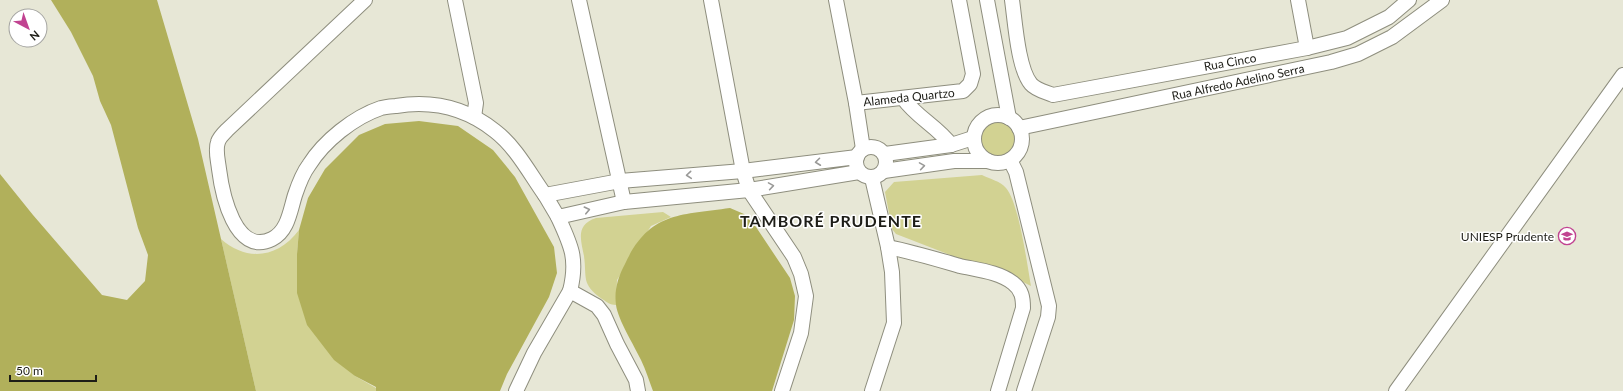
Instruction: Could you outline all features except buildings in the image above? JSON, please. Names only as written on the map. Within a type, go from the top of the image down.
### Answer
[{"type":"street","points":[[365,0],[218,140],[217,148],[222,187],[232,220],[249,240],[262,242],[273,239],[284,229],[296,193],[308,165],[330,140],[352,122],[381,108],[415,103],[445,106],[474,117],[496,132],[510,146],[545,195],[558,217],[570,244],[574,262],[574,276],[570,291],[534,352],[516,391]]},
{"type":"street","points":[[455,0],[476,103],[474,117]]},
{"type":"street","points":[[579,0],[624,202]]},
{"type":"street","points":[[711,0],[743,171],[749,190],[794,257],[801,274],[806,296],[801,333],[782,391]]},
{"type":"street","points":[[836,0],[856,103],[860,153],[856,167],[862,175],[878,175],[954,161],[995,163],[1010,160],[1015,155],[1022,142],[1022,135],[1014,123],[986,0]]},
{"type":"street","name":"Alameda Quartzo","points":[[856,103],[963,91],[970,84],[973,74],[959,0]]},
{"type":"street","name":"Rua Cinco","points":[[1012,0],[1023,68],[1031,84],[1041,91],[1053,95],[1307,48],[1347,38],[1389,17],[1409,0]]},
{"type":"street","points":[[1298,0],[1307,48]]},
{"type":"street","name":"Rua Alfredo Adelino Serra","points":[[1014,123],[1331,62],[1358,54],[1392,37],[1442,0]]},
{"type":"street","points":[[1396,391],[1623,75]]},
{"type":"street","points":[[903,98],[908,106],[944,136],[951,146]]},
{"type":"street","points":[[988,162],[977,152],[973,138],[977,126],[986,118],[994,115],[1002,115],[1014,123]]},
{"type":"street","points":[[885,154],[951,146],[973,138]]},
{"type":"street","points":[[545,195],[620,181],[743,171],[860,153],[869,147],[875,147],[881,150],[885,154],[887,163],[878,175],[892,272],[894,323],[872,391]]},
{"type":"street","points":[[1010,160],[1016,172],[1049,306],[1048,317],[1024,391]]},
{"type":"street","points":[[558,217],[624,202],[749,190],[859,172]]},
{"type":"street","points":[[888,247],[931,256],[1002,276],[1014,284],[1020,291],[1023,299],[1023,308],[998,391]]},
{"type":"street","points":[[570,291],[597,306],[604,315],[636,380],[638,391]]},
{"type":"green space","points":[[994,120],[1002,120],[1009,123],[1014,128],[1017,139],[1014,150],[1009,155],[1002,158],[994,158],[987,155],[982,150],[979,143],[979,135],[982,128],[987,123]]},
{"type":"green space","points":[[982,175],[1001,184],[1006,188],[1011,196],[1019,220],[1031,286],[1011,276],[958,258],[896,234],[892,229],[885,192],[894,182]]},
{"type":"green space","points":[[663,212],[671,217],[651,226],[617,280],[616,305],[610,304],[595,294],[588,285],[585,275],[581,234],[585,225],[589,221],[596,218]]},
{"type":"green space","points":[[299,230],[297,254],[355,376],[376,388],[376,391],[256,391],[221,239],[241,251],[252,254],[262,254],[282,246]]},
{"type":"shaded area","points":[[51,0],[157,0],[198,139],[256,391],[0,391],[0,174],[102,295],[127,300],[145,281],[148,255],[138,228],[111,125],[100,101],[93,76],[71,32]]},
{"type":"shaded area","points":[[419,121],[458,126],[493,150],[515,177],[554,247],[557,273],[549,297],[507,374],[500,391],[376,391],[376,387],[355,376],[334,360],[307,325],[297,293],[297,254],[299,230],[308,198],[325,169],[359,135],[385,124]]},
{"type":"shaded area","points":[[730,208],[744,214],[756,227],[790,278],[795,296],[794,320],[772,391],[653,391],[643,364],[617,311],[616,294],[620,274],[634,247],[644,234],[656,225],[681,215]]},
{"type":"place","name":"UNIESP Prudente","points":[[1567,236]]},
{"type":"district","name":"TAMBORÉ PRUDENTE","points":[[831,220]]}]
